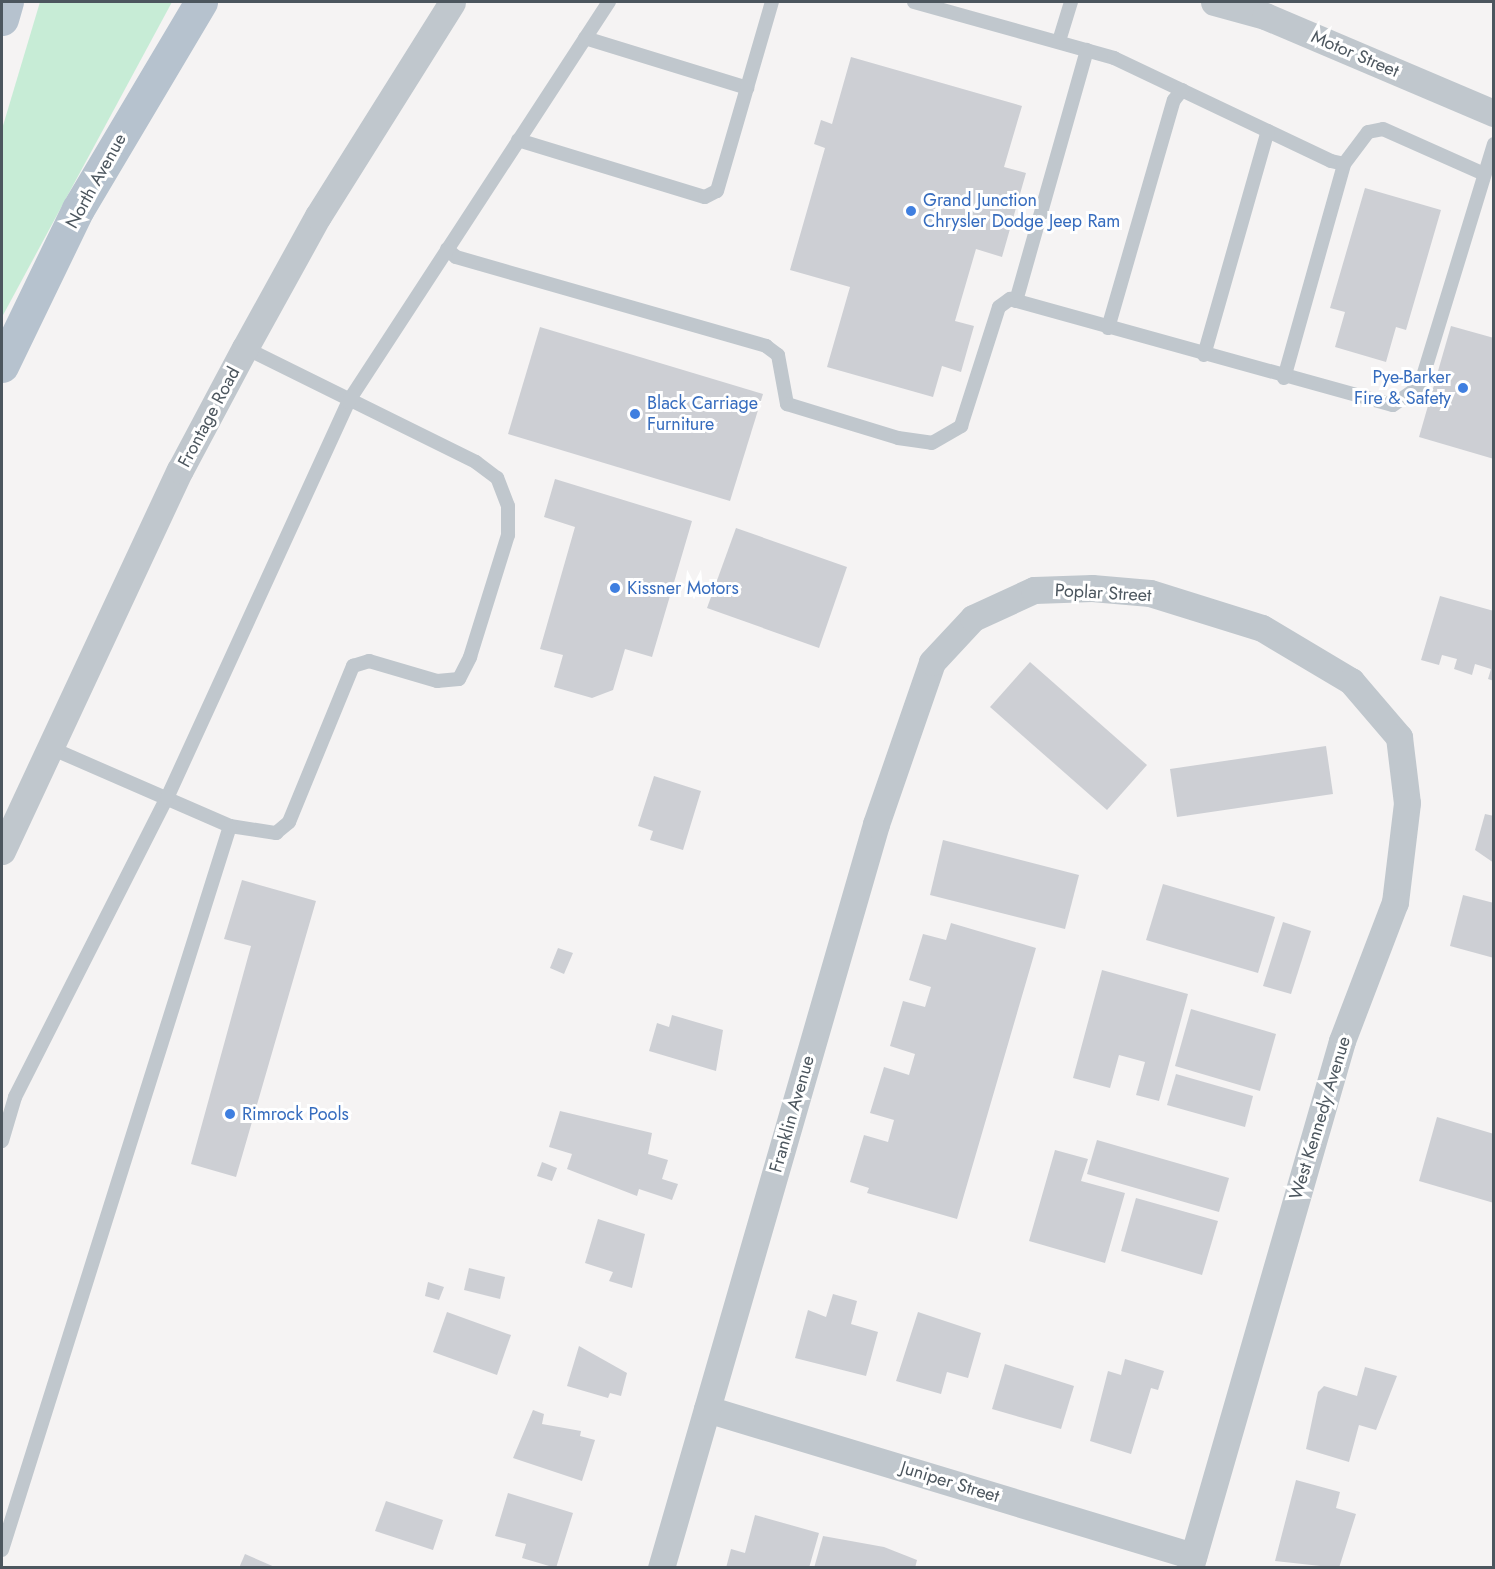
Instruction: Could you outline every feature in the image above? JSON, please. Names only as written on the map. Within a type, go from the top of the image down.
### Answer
[{"type":"main road","points":[[2,19],[7,2]]},
{"type":"main road","name":"North Avenue","points":[[2,366],[78,209],[201,2]]},
{"type":"street","name":"Frontage Road","points":[[2,851],[53,749],[180,470],[318,216],[452,2]]},
{"type":"street","name":"Motor Street","points":[[1214,2],[1265,16],[1494,113]]},
{"type":"street","name":"Poplar Street","points":[[932,662],[973,618],[1034,590],[1092,588],[1150,593],[1262,628],[1351,681]]},
{"type":"street","name":"Franklin Avenue","points":[[661,1568],[876,824],[932,662]]},
{"type":"street","name":"West Kennedy Avenue","points":[[1191,1562],[1342,1041],[1395,902],[1407,803],[1399,737],[1351,681]]},
{"type":"street","name":"Juniper Street","points":[[707,1408],[1191,1562]]},
{"type":"lane","points":[[2,1141],[15,1097],[167,798],[348,402],[609,2]]},
{"type":"lane","points":[[518,140],[705,197],[717,191],[772,2]]},
{"type":"lane","points":[[914,2],[1087,50],[1182,90],[1344,164]]},
{"type":"lane","points":[[1059,41],[1071,2]]},
{"type":"lane","points":[[585,38],[748,88]]},
{"type":"lane","points":[[1016,301],[1087,50]]},
{"type":"lane","points":[[1108,327],[1174,100],[1182,90]]},
{"type":"lane","points":[[1284,378],[1344,164],[1368,132],[1383,129],[1484,174]]},
{"type":"lane","points":[[1204,355],[1268,131]]},
{"type":"lane","points":[[447,249],[456,257],[766,346],[778,355],[787,404],[898,438],[932,443],[961,426],[999,307],[1016,301],[1372,403],[1393,405],[1409,397],[1420,386],[1494,144]]},
{"type":"lane","points":[[53,749],[230,826],[276,833],[289,822],[353,666],[369,661],[437,681],[459,679],[508,535],[508,506],[497,478],[476,462],[348,402],[245,348]]},
{"type":"lane","points":[[2,1550],[230,826]]},
{"type":"green space","points":[[40,2],[172,2],[2,317],[2,129]]},
{"type":"building","name":"Grand Junction Chrysler Dodge Jeep Ram","points":[[851,57],[1022,106],[1004,167],[1026,173],[1002,257],[976,249],[955,321],[974,326],[961,372],[942,366],[933,397],[827,367],[850,287],[790,270],[825,148],[814,144],[821,120],[832,124]]},
{"type":"building","points":[[1365,188],[1441,210],[1406,330],[1396,327],[1386,362],[1335,347],[1345,312],[1330,308]]},
{"type":"building","name":"Pye-Barker Fire & Safety","points":[[1451,326],[1494,338],[1494,459],[1419,437]]},
{"type":"building","name":"Black Carriage Furniture","points":[[540,327],[763,394],[730,501],[508,434]]},
{"type":"building","name":"Kissner Motors","points":[[555,479],[692,521],[652,657],[625,649],[613,690],[592,698],[554,687],[563,655],[540,649],[575,527],[544,517]]},
{"type":"building","points":[[736,528],[847,567],[819,648],[707,608]]},
{"type":"building","points":[[1440,596],[1494,611],[1494,681],[1488,679],[1491,669],[1475,664],[1472,675],[1454,669],[1457,659],[1442,655],[1439,665],[1421,660]]},
{"type":"building","points":[[1030,662],[1147,765],[1107,810],[990,707]]},
{"type":"building","points":[[1326,746],[1333,794],[1177,817],[1170,769]]},
{"type":"building","points":[[654,776],[701,791],[683,850],[650,840],[653,831],[638,826]]},
{"type":"building","points":[[1485,814],[1494,816],[1494,863],[1475,850]]},
{"type":"building","points":[[943,840],[1079,875],[1065,929],[930,895]]},
{"type":"building","points":[[242,880],[316,901],[236,1177],[191,1164],[251,946],[224,939]]},
{"type":"building","points":[[1163,884],[1275,917],[1258,973],[1146,940]]},
{"type":"building","points":[[1463,895],[1494,903],[1494,958],[1450,946]]},
{"type":"building","points":[[1283,922],[1311,931],[1291,994],[1263,986]]},
{"type":"building","points":[[951,923],[1036,948],[957,1219],[867,1193],[869,1188],[850,1182],[864,1135],[888,1142],[894,1120],[870,1113],[884,1067],[909,1075],[915,1054],[890,1046],[903,1001],[925,1007],[931,987],[909,980],[923,934],[946,940]]},
{"type":"building","points":[[558,948],[573,953],[564,974],[550,968]]},
{"type":"building","points":[[1102,970],[1188,994],[1159,1101],[1136,1095],[1145,1062],[1119,1055],[1110,1088],[1073,1078]]},
{"type":"building","points":[[1191,1009],[1276,1034],[1260,1091],[1175,1066]]},
{"type":"building","points":[[672,1015],[723,1030],[716,1071],[649,1051],[657,1023],[669,1027]]},
{"type":"building","points":[[1176,1074],[1253,1096],[1245,1127],[1167,1105]]},
{"type":"building","points":[[560,1111],[652,1133],[648,1154],[668,1160],[662,1179],[678,1184],[672,1200],[639,1189],[637,1196],[567,1169],[572,1154],[549,1147]]},
{"type":"building","points":[[1437,1117],[1494,1134],[1494,1203],[1419,1181]]},
{"type":"building","points":[[1097,1140],[1229,1178],[1219,1212],[1087,1174]]},
{"type":"building","points":[[1055,1150],[1088,1159],[1081,1181],[1125,1193],[1105,1263],[1029,1241]]},
{"type":"building","points":[[542,1162],[557,1168],[552,1181],[537,1176]]},
{"type":"building","points":[[1136,1198],[1218,1221],[1202,1275],[1121,1251]]},
{"type":"building","points":[[598,1219],[645,1234],[632,1288],[609,1281],[613,1272],[585,1263]]},
{"type":"building","points":[[469,1268],[505,1277],[500,1299],[464,1290]]},
{"type":"building","points":[[428,1282],[444,1287],[439,1300],[425,1296]]},
{"type":"building","points":[[833,1294],[857,1301],[851,1324],[878,1332],[866,1376],[795,1358],[808,1310],[826,1317]]},
{"type":"building","points":[[447,1312],[511,1335],[497,1375],[433,1352]]},
{"type":"building","points":[[918,1312],[981,1333],[968,1378],[947,1372],[941,1394],[896,1381]]},
{"type":"building","points":[[579,1346],[627,1373],[621,1396],[610,1393],[608,1398],[567,1386]]},
{"type":"building","points":[[1125,1359],[1164,1371],[1158,1390],[1151,1388],[1131,1454],[1090,1441],[1108,1371],[1121,1375]]},
{"type":"building","points":[[1005,1364],[1074,1386],[1061,1429],[992,1409]]},
{"type":"building","points":[[1365,1367],[1397,1376],[1376,1430],[1359,1425],[1349,1462],[1306,1449],[1318,1392],[1324,1386],[1357,1396]]},
{"type":"building","points":[[533,1410],[544,1414],[542,1424],[581,1431],[580,1436],[595,1440],[582,1481],[513,1458]]},
{"type":"building","points":[[1296,1480],[1340,1492],[1336,1508],[1356,1514],[1339,1568],[1275,1561]]},
{"type":"building","points":[[508,1493],[573,1513],[556,1568],[522,1558],[526,1544],[495,1536]]},
{"type":"building","points":[[386,1501],[443,1520],[433,1550],[375,1531]]},
{"type":"building","points":[[755,1515],[819,1533],[809,1568],[726,1568],[731,1549],[745,1553]]},
{"type":"building","points":[[823,1536],[884,1547],[917,1560],[915,1568],[814,1568]]},
{"type":"building","points":[[245,1554],[277,1568],[239,1568]]},
{"type":"place","name":"Grand Junction Chrysler Dodge Jeep Ram","points":[[911,211]]},
{"type":"place","name":"Pye-Barker Fire & Safety","points":[[1463,388]]},
{"type":"place","name":"Black Carriage Furniture","points":[[635,414]]},
{"type":"place","name":"Kissner Motors","points":[[615,588]]},
{"type":"place","name":"Rimrock Pools","points":[[230,1114]]}]
